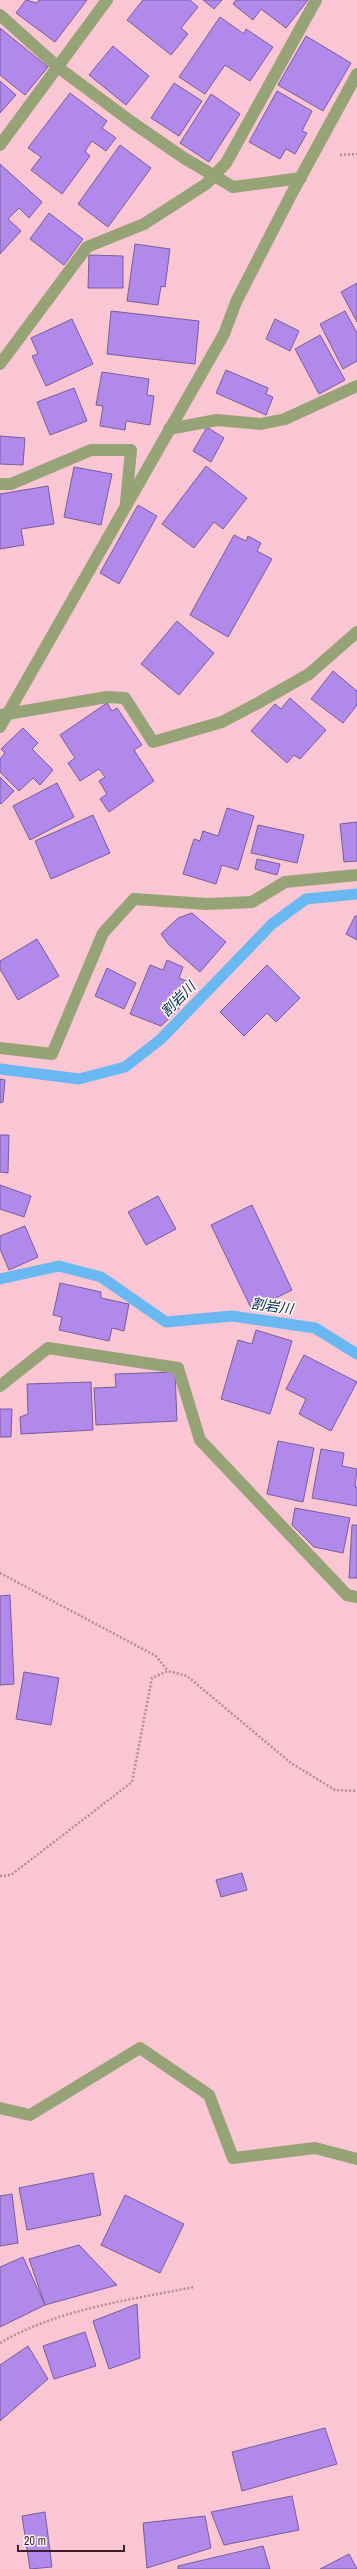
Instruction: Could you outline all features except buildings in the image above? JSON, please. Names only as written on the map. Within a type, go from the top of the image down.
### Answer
[{"type":"street","points":[[0,145],[59,68],[107,0]]},
{"type":"street","points":[[0,364],[87,247],[144,224],[206,184],[226,163],[316,0]]},
{"type":"street","points":[[0,15],[59,68],[171,149],[233,187],[301,178]]},
{"type":"street","points":[[0,727],[3,715],[126,507],[224,334],[236,302],[357,74]]},
{"type":"street","points":[[169,429],[217,420],[261,424],[285,419],[357,386]]},
{"type":"street","points":[[0,484],[11,484],[91,450],[131,450],[126,507]]},
{"type":"street","points":[[3,715],[107,697],[125,698],[153,742],[222,722],[258,703],[309,674],[357,632]]},
{"type":"street","points":[[0,1048],[52,1054],[103,933],[134,899],[208,904],[252,902],[285,882],[357,875]]},
{"type":"street","points":[[0,1386],[48,1348],[178,1368],[200,1440],[347,1595],[357,1597]]},
{"type":"street","points":[[0,2108],[30,2116],[140,2048],[209,2095],[233,2158],[315,2148],[357,2159]]},
{"type":"path","points":[[0,1572],[156,1656],[168,1671],[187,1676],[291,1763],[335,1790],[357,1791]]},
{"type":"path","points":[[0,1876],[11,1875],[132,1782],[152,1678],[168,1671]]},
{"type":"path","points":[[0,2343],[19,2331],[99,2306],[194,2287]]},
{"type":"waterway","name":"割岩川","points":[[0,1069],[79,1079],[125,1067],[161,1039],[272,924],[306,899],[357,894]]},
{"type":"waterway","name":"割岩川","points":[[0,1279],[59,1266],[101,1277],[166,1322],[232,1316],[315,1328],[357,1354]]}]
